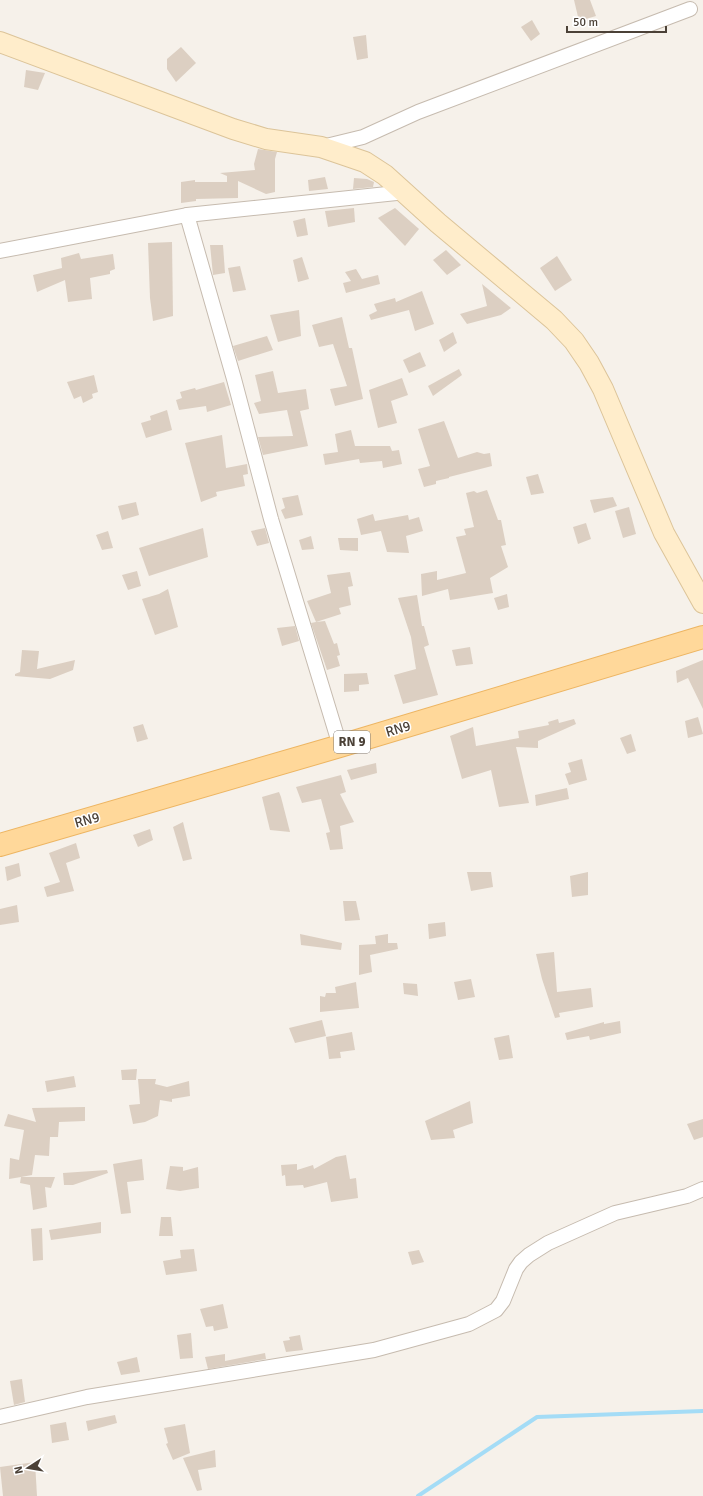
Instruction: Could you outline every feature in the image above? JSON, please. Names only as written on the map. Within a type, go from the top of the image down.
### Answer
[{"type":"main road","points":[[0,42],[233,129],[266,139],[321,147],[365,162],[385,175],[406,192],[438,223],[554,320],[583,354],[603,389],[664,533],[703,603]]},
{"type":"main road","name":"RN9","points":[[0,845],[340,746],[703,637]]},
{"type":"street","points":[[321,147],[363,137],[418,112],[690,9]]},
{"type":"street","points":[[0,251],[187,215],[406,192]]},
{"type":"street","points":[[187,215],[234,379],[271,519],[340,746]]},
{"type":"street","points":[[0,1417],[87,1398],[374,1350],[469,1324],[485,1318],[496,1310],[503,1300],[516,1269],[521,1262],[528,1255],[548,1243],[615,1213],[687,1196],[703,1190]]},
{"type":"building","points":[[574,0],[590,0],[596,16],[579,21]]},
{"type":"building","points":[[532,20],[540,34],[531,41],[521,27]]},
{"type":"building","points":[[366,35],[368,58],[357,60],[353,37]]},
{"type":"building","points":[[181,47],[196,63],[176,82],[167,69],[167,59]]},
{"type":"building","points":[[26,70],[45,73],[38,90],[24,87]]},
{"type":"building","points":[[258,149],[277,152],[275,159],[275,192],[266,194],[238,181],[238,198],[196,199],[196,201],[181,203],[181,182],[195,180],[195,182],[227,182],[227,176],[220,173],[255,170],[254,164]]},
{"type":"building","points":[[325,177],[328,189],[309,191],[308,180]]},
{"type":"building","points":[[354,178],[367,179],[374,182],[373,187],[353,189]]},
{"type":"building","points":[[354,208],[355,222],[328,227],[325,211]]},
{"type":"building","points":[[395,208],[419,229],[405,246],[378,218]]},
{"type":"building","points":[[305,218],[308,235],[297,237],[293,221]]},
{"type":"building","points":[[172,242],[173,316],[153,321],[150,298],[148,243]]},
{"type":"building","points":[[210,245],[223,245],[225,273],[213,275]]},
{"type":"building","points":[[446,250],[461,265],[447,275],[433,260]]},
{"type":"building","points":[[79,253],[81,259],[113,254],[115,269],[110,271],[110,274],[90,278],[92,299],[68,302],[65,280],[37,292],[33,275],[62,268],[61,258]]},
{"type":"building","points":[[557,256],[572,280],[555,291],[540,268]]},
{"type":"building","points":[[302,257],[309,279],[298,282],[293,260]]},
{"type":"building","points":[[240,266],[246,290],[233,292],[228,268]]},
{"type":"building","points":[[356,269],[362,279],[378,275],[380,284],[346,293],[343,283],[351,281],[345,272]]},
{"type":"building","points":[[482,284],[511,308],[501,315],[467,324],[460,314],[487,306]]},
{"type":"building","points":[[422,291],[434,324],[415,331],[409,310],[371,320],[369,315],[377,311],[374,304],[395,298],[396,302]]},
{"type":"building","points":[[299,310],[301,336],[278,342],[270,315]]},
{"type":"building","points":[[342,317],[349,348],[352,348],[363,399],[335,406],[330,389],[347,386],[333,344],[319,347],[312,325]]},
{"type":"building","points":[[453,332],[457,343],[444,352],[439,340]]},
{"type":"building","points":[[267,336],[273,350],[238,361],[233,346]]},
{"type":"building","points":[[420,352],[426,366],[409,373],[403,360]]},
{"type":"building","points":[[459,369],[462,375],[433,396],[428,386]]},
{"type":"building","points":[[273,371],[278,393],[306,389],[309,409],[300,411],[308,446],[263,455],[258,437],[293,436],[287,410],[259,414],[254,403],[261,401],[255,375]]},
{"type":"building","points":[[94,375],[98,392],[92,394],[93,398],[83,403],[81,396],[74,399],[67,382]]},
{"type":"building","points":[[402,378],[408,395],[391,401],[397,423],[378,428],[369,390]]},
{"type":"building","points":[[224,382],[231,405],[207,412],[206,406],[179,410],[176,400],[182,398],[180,392],[195,388],[196,390]]},
{"type":"building","points":[[167,410],[172,430],[146,438],[141,423],[151,420],[150,416]]},
{"type":"building","points":[[444,421],[458,458],[477,452],[484,454],[490,453],[492,466],[436,481],[436,484],[424,487],[418,469],[430,466],[418,429]]},
{"type":"building","points":[[351,430],[355,446],[390,446],[392,451],[399,450],[402,464],[383,468],[382,461],[360,463],[359,459],[325,465],[323,454],[338,452],[335,434]]},
{"type":"building","points":[[222,435],[226,468],[247,464],[248,474],[243,475],[245,486],[216,492],[217,496],[201,502],[185,443]]},
{"type":"building","points":[[538,474],[544,493],[531,495],[526,477]]},
{"type":"building","points":[[487,490],[498,520],[501,520],[506,545],[501,546],[508,567],[490,578],[493,593],[450,600],[448,589],[422,596],[421,574],[437,571],[437,580],[466,573],[456,537],[466,535],[464,529],[474,527],[466,493],[474,491],[477,493]]},
{"type":"building","points":[[298,495],[303,515],[285,519],[281,510],[285,508],[282,498]]},
{"type":"building","points":[[613,497],[617,506],[594,513],[590,500]]},
{"type":"building","points":[[136,502],[139,515],[122,520],[118,506]]},
{"type":"building","points":[[629,507],[636,534],[623,538],[615,511]]},
{"type":"building","points":[[373,514],[375,521],[408,515],[409,520],[419,517],[423,531],[406,536],[409,553],[387,552],[381,531],[361,535],[357,519]]},
{"type":"building","points":[[586,523],[591,539],[578,544],[573,527]]},
{"type":"building","points":[[203,528],[208,557],[149,576],[139,548]]},
{"type":"building","points":[[265,528],[269,543],[257,546],[251,531]]},
{"type":"building","points":[[108,531],[113,548],[102,550],[96,535]]},
{"type":"building","points":[[311,536],[314,549],[302,550],[299,540]]},
{"type":"building","points":[[338,538],[358,538],[358,551],[340,550]]},
{"type":"building","points":[[137,571],[141,586],[128,590],[122,575]]},
{"type":"building","points":[[350,572],[353,586],[348,587],[351,605],[339,608],[341,614],[316,622],[307,601],[331,593],[327,575]]},
{"type":"building","points":[[168,589],[178,627],[155,635],[142,599],[159,594]]},
{"type":"building","points":[[507,594],[509,607],[498,610],[494,598]]},
{"type":"building","points":[[417,595],[422,626],[424,626],[429,645],[424,647],[438,695],[403,704],[394,675],[416,669],[411,637],[398,598]]},
{"type":"building","points":[[325,621],[334,644],[337,643],[340,655],[337,656],[340,666],[327,670],[311,623]]},
{"type":"building","points":[[295,626],[299,641],[282,646],[277,628]]},
{"type":"building","points":[[470,647],[473,664],[456,666],[452,650]]},
{"type":"building","points":[[22,650],[39,651],[37,669],[75,660],[73,670],[50,679],[15,676],[15,674],[20,672]]},
{"type":"building","points":[[703,660],[703,709],[688,678],[677,683],[676,671]]},
{"type":"building","points":[[367,673],[369,684],[359,685],[359,691],[344,692],[344,674]]},
{"type":"building","points":[[698,717],[703,734],[688,738],[685,721]]},
{"type":"building","points":[[558,719],[559,723],[574,719],[576,724],[538,741],[538,748],[516,747],[529,803],[499,807],[491,770],[462,779],[450,736],[473,727],[476,746],[519,738],[518,731],[549,725],[548,722]]},
{"type":"building","points":[[143,724],[148,739],[137,742],[133,727]]},
{"type":"building","points":[[631,734],[636,751],[627,754],[620,738]]},
{"type":"building","points":[[582,759],[587,780],[569,785],[565,774],[571,772],[568,763]]},
{"type":"building","points":[[376,763],[377,773],[351,780],[347,770]]},
{"type":"building","points":[[341,775],[346,792],[340,794],[354,822],[340,826],[343,849],[330,850],[326,833],[330,832],[321,799],[302,803],[296,787]]},
{"type":"building","points":[[567,788],[569,799],[536,806],[535,795]]},
{"type":"building","points":[[279,792],[290,832],[270,830],[262,797]]},
{"type":"building","points":[[183,822],[192,859],[183,861],[173,827]]},
{"type":"building","points":[[150,829],[153,840],[138,847],[133,835]]},
{"type":"building","points":[[76,843],[80,858],[66,863],[74,891],[47,897],[44,887],[60,882],[49,853]]},
{"type":"building","points":[[19,863],[21,876],[7,881],[5,867]]},
{"type":"building","points":[[467,872],[491,872],[493,887],[471,891]]},
{"type":"building","points":[[588,872],[588,895],[572,897],[570,876]]},
{"type":"building","points":[[343,901],[356,901],[360,920],[345,921]]},
{"type":"building","points":[[17,905],[19,922],[0,925],[0,909]]},
{"type":"building","points":[[445,922],[446,936],[429,939],[428,924]]},
{"type":"building","points":[[300,934],[342,943],[341,950],[301,945]]},
{"type":"building","points":[[388,934],[388,943],[397,943],[398,949],[370,955],[372,972],[359,975],[359,945],[376,944],[375,936]]},
{"type":"building","points":[[554,952],[557,992],[591,988],[593,1007],[559,1013],[560,1017],[555,1018],[542,979],[536,954]]},
{"type":"building","points":[[471,979],[475,997],[458,1000],[454,982]]},
{"type":"building","points":[[356,982],[359,1008],[320,1012],[320,996],[325,997],[326,993],[336,993],[335,987]]},
{"type":"building","points":[[403,983],[417,984],[418,996],[404,994]]},
{"type":"building","points":[[322,1020],[326,1036],[295,1043],[289,1028]]},
{"type":"building","points":[[620,1021],[621,1033],[590,1040],[589,1036],[567,1040],[565,1033],[604,1022],[604,1024]]},
{"type":"building","points":[[352,1032],[355,1050],[340,1052],[341,1058],[329,1059],[326,1037]]},
{"type":"building","points":[[509,1035],[513,1058],[499,1060],[494,1038]]},
{"type":"building","points":[[137,1069],[136,1080],[122,1080],[121,1070]]},
{"type":"building","points":[[74,1076],[76,1087],[47,1092],[45,1081]]},
{"type":"building","points":[[138,1079],[156,1079],[155,1084],[167,1087],[189,1081],[190,1096],[172,1099],[172,1102],[160,1100],[158,1116],[145,1122],[133,1124],[129,1105],[140,1104]]},
{"type":"building","points":[[470,1101],[473,1123],[453,1130],[455,1138],[431,1140],[425,1121]]},
{"type":"building","points":[[85,1107],[85,1121],[59,1122],[58,1137],[50,1137],[49,1156],[35,1155],[32,1175],[9,1179],[10,1158],[19,1160],[24,1130],[4,1126],[8,1114],[36,1122],[32,1108]]},
{"type":"building","points":[[703,1119],[703,1137],[694,1140],[687,1124]]},
{"type":"building","points":[[346,1155],[350,1179],[356,1178],[358,1198],[331,1202],[327,1182],[304,1188],[303,1185],[286,1186],[285,1175],[282,1176],[281,1165],[297,1164],[297,1170],[313,1165],[314,1169],[336,1157]]},
{"type":"building","points":[[142,1159],[144,1180],[127,1182],[131,1213],[121,1214],[113,1164]]},
{"type":"building","points":[[170,1166],[183,1167],[183,1171],[198,1167],[199,1188],[180,1191],[166,1189]]},
{"type":"building","points":[[107,1170],[108,1173],[73,1185],[64,1185],[63,1173]]},
{"type":"building","points":[[21,1177],[55,1177],[51,1188],[45,1187],[47,1207],[33,1210],[30,1185],[20,1183]]},
{"type":"building","points":[[161,1217],[171,1217],[173,1236],[159,1236]]},
{"type":"building","points":[[101,1222],[101,1233],[51,1240],[49,1230]]},
{"type":"building","points":[[42,1228],[43,1260],[33,1261],[31,1229]]},
{"type":"building","points":[[194,1249],[197,1271],[166,1275],[163,1261],[181,1258],[180,1250]]},
{"type":"building","points":[[419,1250],[424,1262],[412,1265],[408,1252]]},
{"type":"building","points":[[223,1304],[228,1328],[214,1331],[213,1326],[206,1327],[200,1309]]},
{"type":"building","points":[[191,1333],[193,1358],[180,1359],[177,1335]]},
{"type":"building","points":[[300,1335],[303,1350],[286,1352],[283,1341],[290,1340],[289,1337]]},
{"type":"building","points":[[265,1353],[266,1359],[208,1369],[205,1357],[225,1354],[225,1361]]},
{"type":"building","points":[[137,1357],[140,1372],[121,1375],[117,1362]]},
{"type":"building","points":[[22,1379],[25,1402],[14,1405],[10,1381]]},
{"type":"building","points":[[115,1415],[117,1423],[88,1431],[86,1421]]},
{"type":"building","points":[[66,1422],[69,1440],[52,1443],[50,1425]]},
{"type":"building","points":[[185,1424],[190,1453],[173,1460],[166,1444],[168,1443],[164,1428]]},
{"type":"building","points":[[215,1450],[216,1467],[198,1470],[202,1490],[197,1491],[183,1458]]},
{"type":"building","points":[[35,1462],[37,1496],[3,1496],[0,1467]]},
{"type":"waterway","points":[[418,1496],[537,1417],[703,1411]]}]
